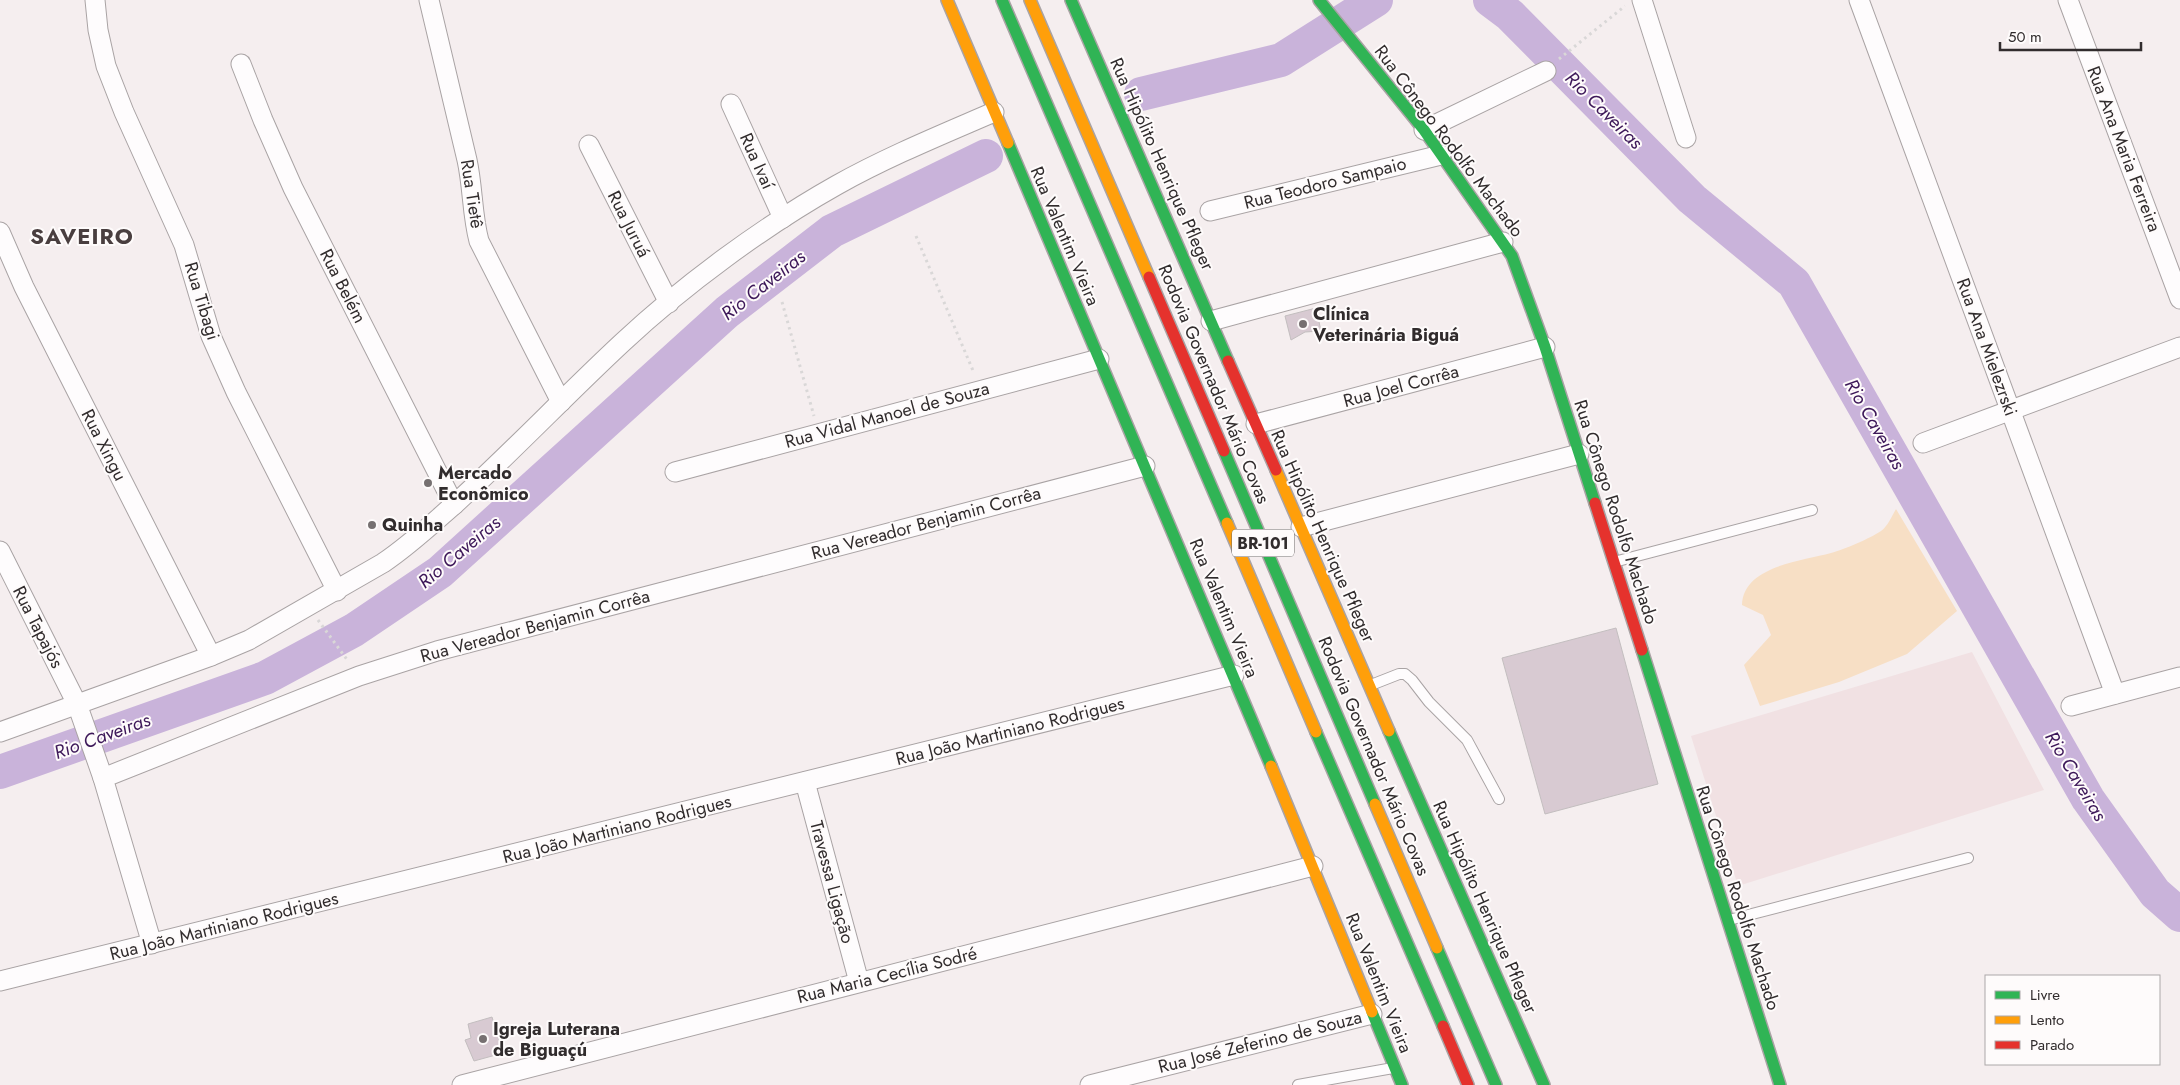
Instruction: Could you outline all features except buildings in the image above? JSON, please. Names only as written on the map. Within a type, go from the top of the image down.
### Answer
[{"type":"main road","name":"Rua Valentim Vieira","points":[[947,0],[1098,359],[1234,675],[1402,1085]]},
{"type":"main road","name":"BR-101","points":[[1002,0],[1468,1085]]},
{"type":"main road","name":"Rodovia Governador Mário Covas","points":[[1030,0],[1496,1085]]},
{"type":"main road","name":"Rua Hipólito Henrique Pfleger","points":[[1071,0],[1544,1085]]},
{"type":"main road","name":"Rua Cônego Rodolfo Machado","points":[[1319,0],[1424,130],[1503,242],[1517,267],[1545,347],[1780,1085]]},
{"type":"street","name":"Rua Tibagi","points":[[97,0],[98,30],[106,66],[124,112],[184,245],[211,336],[236,392],[337,591]]},
{"type":"street","name":"Rua Tietê","points":[[429,0],[467,160],[471,180],[475,225],[479,241],[561,402]]},
{"type":"street","points":[[1642,0],[1686,138]]},
{"type":"street","name":"Rua Ana Mielezrski","points":[[1859,0],[2115,694]]},
{"type":"street","name":"Rua Ana Maria Ferreira","points":[[2068,0],[2180,299]]},
{"type":"street","name":"Rua Belém","points":[[241,64],[293,188],[454,505]]},
{"type":"street","points":[[1424,130],[1546,71]]},
{"type":"street","name":"Rua Ivaí","points":[[731,104],[783,218]]},
{"type":"street","points":[[0,732],[211,656],[249,640],[337,591],[402,550],[454,505],[623,341],[669,302],[783,218],[829,189],[867,169],[994,112]]},
{"type":"street","name":"Rua Juruá","points":[[589,145],[669,302]]},
{"type":"street","name":"Rua Teodoro Sampaio","points":[[1210,211],[1441,155]]},
{"type":"street","name":"Rua Xingu","points":[[0,232],[24,287],[211,656]]},
{"type":"street","points":[[1211,321],[1503,242]]},
{"type":"street","name":"Rua Joel Corrêa","points":[[1256,424],[1545,347]]},
{"type":"street","points":[[1923,443],[2180,347]]},
{"type":"street","name":"Rua Vidal Manoel de Souza","points":[[675,472],[1098,359]]},
{"type":"street","points":[[1301,527],[1579,454]]},
{"type":"street","name":"Rua Vereador Benjamin Corrêa","points":[[102,773],[359,676],[437,651],[1145,466]]},
{"type":"street","name":"Rua Tapajós","points":[[0,551],[77,704],[102,773]]},
{"type":"street","name":"Rua João Martiniano Rodrigues","points":[[0,981],[1234,675]]},
{"type":"street","points":[[2071,706],[2180,677]]},
{"type":"street","points":[[102,773],[152,944]]},
{"type":"street","name":"Travessa Ligação","points":[[805,782],[859,982]]},
{"type":"street","name":"Rua Maria Cecília Sodré","points":[[462,1085],[1313,866]]},
{"type":"street","name":"Rua José Zeferino de Souza","points":[[1090,1085],[1372,1014]]},
{"type":"lane","points":[[1614,563],[1812,510]]},
{"type":"lane","points":[[1370,685],[1398,674],[1405,674],[1467,740],[1499,799]]},
{"type":"lane","points":[[1727,920],[1968,858]]},
{"type":"lane","points":[[1298,1085],[1394,1067]]},
{"type":"path","points":[[1546,71],[1633,0]]},
{"type":"path","points":[[916,236],[981,390]]},
{"type":"path","points":[[782,302],[819,434]]},
{"type":"path","points":[[318,620],[349,662]]},
{"type":"shaded area","points":[[1896,509],[1957,611],[1907,654],[1839,682],[1760,706],[1744,665],[1771,635],[1763,615],[1742,605],[1745,592],[1752,582],[1776,567],[1837,551],[1857,544],[1876,534],[1885,527]]},
{"type":"shaded area","points":[[1972,652],[2044,790],[1738,886],[1691,736]]},
{"type":"waterway","name":"Rio Caveiras","points":[[1141,94],[1281,60],[1376,0]]},
{"type":"waterway","name":"Rio Caveiras","points":[[1490,0],[1510,15],[1692,199],[1794,283],[2088,799],[2155,893],[2180,915]]},
{"type":"waterway","name":"Rio Caveiras","points":[[0,772],[265,678],[354,630],[440,572],[727,312],[832,231],[986,156]]},
{"type":"traffic: fast","points":[[1002,0],[1227,523]]},
{"type":"traffic: fast","points":[[1071,0],[1228,361]]},
{"type":"traffic: fast","points":[[1319,0],[1424,130],[1512,256],[1545,347],[1595,503]]},
{"type":"traffic: fast","points":[[1008,143],[1271,766]]},
{"type":"traffic: fast","points":[[1224,451],[1375,804]]},
{"type":"traffic: fast","points":[[1642,650],[1780,1085]]},
{"type":"traffic: fast","points":[[1389,731],[1544,1085]]},
{"type":"traffic: fast","points":[[1316,732],[1443,1026]]},
{"type":"traffic: fast","points":[[1437,948],[1496,1085]]},
{"type":"traffic: fast","points":[[1372,1012],[1402,1085]]},
{"type":"traffic: slow","points":[[947,0],[1008,143]]},
{"type":"traffic: slow","points":[[1030,0],[1149,277]]},
{"type":"traffic: slow","points":[[1276,470],[1389,731]]},
{"type":"traffic: slow","points":[[1227,523],[1316,732]]},
{"type":"traffic: slow","points":[[1271,766],[1372,1012]]},
{"type":"traffic: slow","points":[[1375,804],[1437,948]]},
{"type":"traffic: jam","points":[[1149,277],[1224,451]]},
{"type":"traffic: jam","points":[[1228,361],[1276,470]]},
{"type":"traffic: jam","points":[[1595,503],[1642,650]]},
{"type":"traffic: jam","points":[[1443,1026],[1468,1085]]},
{"type":"place","name":"Clínica Veterinária Biguá","points":[[1303,324]]},
{"type":"place","name":"Mercado Econômico","points":[[428,483]]},
{"type":"place","name":"Quinha","points":[[372,525]]},
{"type":"place","name":"Igreja Luterana de Biguaçú","points":[[483,1039]]},
{"type":"district","name":"SAVEIRO","points":[[82,236]]}]
